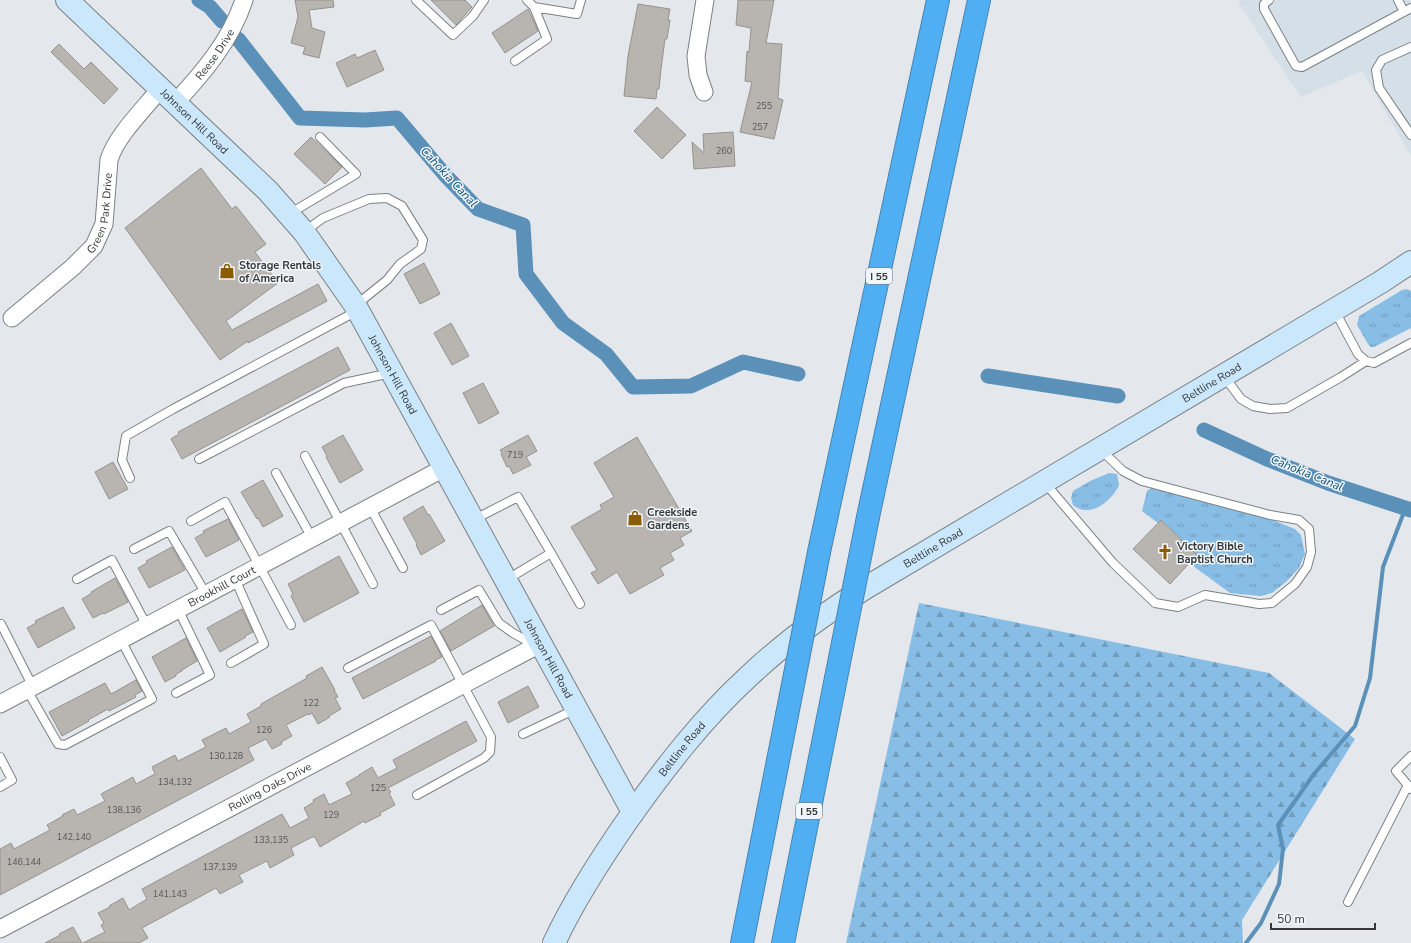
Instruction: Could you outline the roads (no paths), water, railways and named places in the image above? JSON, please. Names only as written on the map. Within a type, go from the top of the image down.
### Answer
[{"type":"highway","name":"I 55","points":[[742,943],[819,552],[938,0]]},
{"type":"highway","name":"I 55","points":[[783,943],[868,517],[979,0]]},
{"type":"main road","name":"Johnson Hill Road","points":[[68,0],[268,191],[304,232],[356,308],[473,520],[538,645],[576,709],[633,812]]},
{"type":"main road","name":"Beltline Road","points":[[554,943],[576,900],[603,855],[669,764],[719,705],[784,645],[833,608],[867,587],[1410,265]]},
{"type":"street","name":"Reese Drive","points":[[168,96],[194,82],[212,60],[240,12],[244,0]]},
{"type":"street","points":[[704,92],[698,75],[696,56],[705,0]]},
{"type":"street","name":"Green Park Drive","points":[[12,318],[73,267],[94,246],[104,224],[109,160],[112,151],[131,124],[168,96]]},
{"type":"street","name":"Brookhill Court","points":[[0,704],[444,468]]},
{"type":"street","name":"Rolling Oaks Drive","points":[[0,929],[538,645]]},
{"type":"lane","points":[[416,0],[453,35],[473,16],[484,0]]},
{"type":"lane","points":[[515,61],[547,39],[534,7],[527,0]]},
{"type":"lane","points":[[534,7],[577,14],[581,0]]},
{"type":"lane","points":[[1269,0],[1264,4],[1264,9],[1293,62],[1296,66],[1302,67],[1408,10],[1398,0]]},
{"type":"lane","points":[[1411,47],[1382,60],[1376,70],[1379,88],[1411,135]]},
{"type":"lane","points":[[288,214],[356,174],[320,137]]},
{"type":"lane","points":[[130,478],[122,460],[126,436],[356,308],[387,280],[400,264],[420,249],[422,240],[402,206],[387,198],[370,199],[323,218],[304,232]]},
{"type":"lane","points":[[1335,310],[1358,354],[1366,361],[1374,363],[1411,343]]},
{"type":"lane","points":[[1224,376],[1241,399],[1254,406],[1270,409],[1287,408],[1366,361]]},
{"type":"lane","points":[[199,459],[344,383],[392,373]]},
{"type":"lane","points":[[1045,482],[1113,563],[1155,603],[1178,607],[1206,595],[1259,604],[1272,603],[1295,584],[1308,567],[1312,552],[1309,529],[1299,520],[1270,515],[1142,481],[1123,471],[1100,449]]},
{"type":"lane","points":[[305,456],[373,584]]},
{"type":"lane","points":[[276,473],[312,538]]},
{"type":"lane","points":[[473,520],[518,497],[580,604]]},
{"type":"lane","points":[[191,521],[226,502],[291,625]]},
{"type":"lane","points":[[370,507],[403,568]]},
{"type":"lane","points":[[134,549],[169,531],[206,594]]},
{"type":"lane","points":[[505,580],[551,553]]},
{"type":"lane","points":[[77,579],[112,560],[147,626]]},
{"type":"lane","points":[[231,663],[264,644],[235,579]]},
{"type":"lane","points":[[441,610],[479,590],[499,623],[513,633],[538,645]]},
{"type":"lane","points":[[176,693],[210,675],[178,610]]},
{"type":"lane","points":[[1,624],[30,688],[58,744],[65,745],[152,699],[121,640]]},
{"type":"lane","points":[[348,668],[431,625],[464,685],[491,737],[490,752],[484,758],[417,794]]},
{"type":"lane","points":[[523,734],[576,709]]},
{"type":"lane","points":[[1348,902],[1410,787],[1396,771],[1411,756]]},
{"type":"lane","points":[[0,757],[12,780],[0,787]]},
{"type":"waterway","name":"Cahokia Canal","points":[[199,0],[210,7],[222,21]]},
{"type":"waterway","name":"Cahokia Canal","points":[[238,39],[300,118],[365,120],[397,118],[445,175],[478,209],[523,225],[526,274],[563,323],[606,354],[633,387],[691,386],[743,362],[798,374]]},
{"type":"waterway","name":"Cahokia Canal","points":[[988,376],[1118,396]]},
{"type":"waterway","name":"Cahokia Canal","points":[[1204,430],[1267,459],[1328,483],[1411,510]]},
{"type":"waterway","points":[[1246,943],[1261,923],[1279,884],[1283,849],[1278,825],[1314,774],[1355,726],[1370,678],[1383,567],[1404,512]]},
{"type":"place","name":"Storage Rentals of America","points":[[227,271]]},
{"type":"place","name":"Creekside Gardens","points":[[635,518]]},
{"type":"place","name":"Victory Bible Baptist Church","points":[[1165,552]]}]
